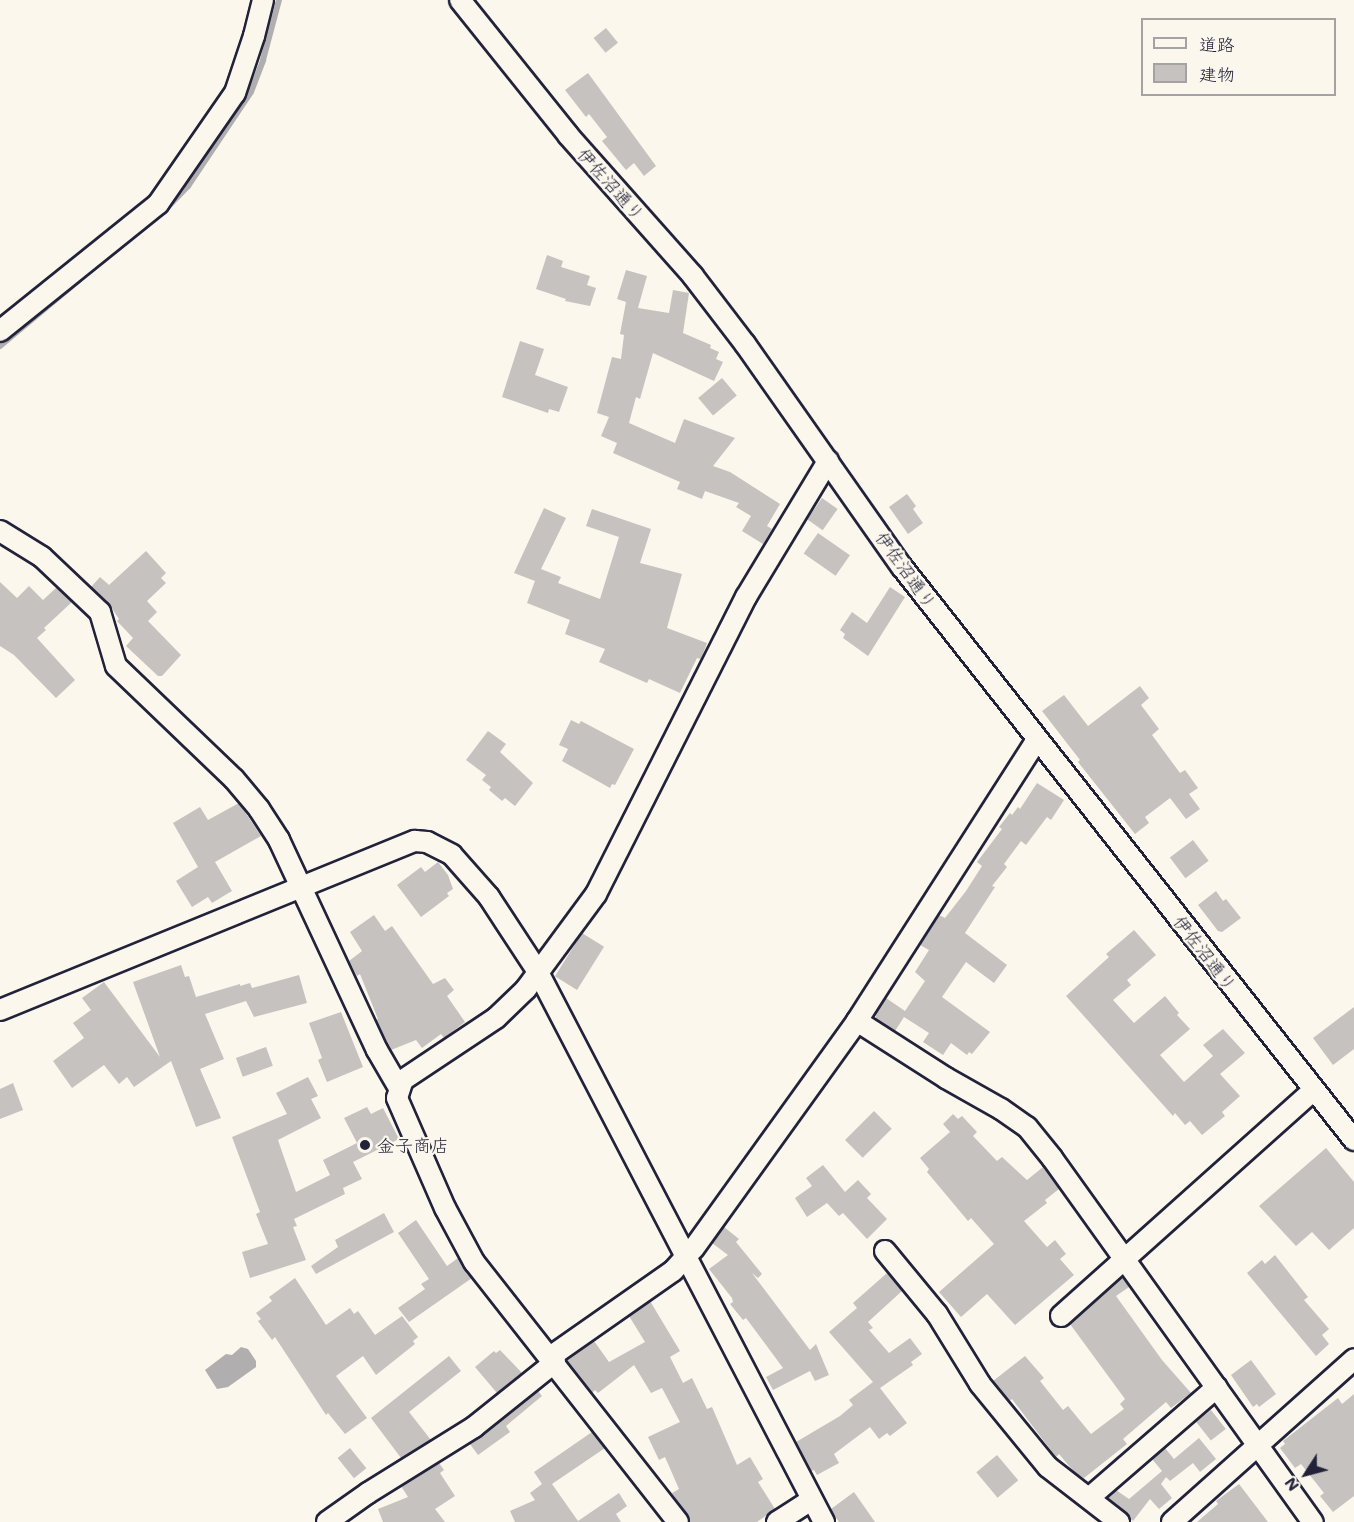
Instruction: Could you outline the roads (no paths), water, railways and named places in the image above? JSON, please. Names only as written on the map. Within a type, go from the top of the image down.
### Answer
[{"type":"street","points":[[0,331],[158,204],[235,93],[263,0]]},
{"type":"street","name":"伊佐沼通り","points":[[460,0],[568,135],[693,276],[746,344],[902,567],[1036,741],[1354,1140]]},
{"type":"street","points":[[678,1522],[474,1262],[445,1208],[397,1098],[404,1080],[496,1018],[526,988],[596,894],[746,597],[828,461]]},
{"type":"street","points":[[0,531],[42,557],[99,612],[116,666],[234,779],[279,840],[377,1050],[399,1088]]},
{"type":"street","points":[[327,1522],[368,1493],[474,1427],[552,1359],[673,1271],[685,1259],[857,1021],[1036,741]]},
{"type":"street","points":[[0,1010],[415,841],[427,842],[452,855],[489,897],[538,972],[622,1130],[685,1259],[824,1522]]},
{"type":"street","points":[[857,1021],[946,1078],[1001,1108],[1027,1128],[1217,1387],[1312,1522]]},
{"type":"street","points":[[1061,1317],[1123,1258],[1314,1090]]},
{"type":"street","points":[[885,1251],[938,1314],[980,1384],[1048,1467],[1119,1522]]},
{"type":"street","points":[[1172,1522],[1354,1359]]},
{"type":"street","points":[[1089,1498],[1217,1387]]},
{"type":"street","points":[[777,1522],[811,1500]]},
{"type":"waterway","points":[[161,214],[188,186],[251,92],[263,60],[279,0]]},
{"type":"waterway","points":[[0,346],[78,281]]},
{"type":"place","name":"金子商店","points":[[365,1145]]}]
